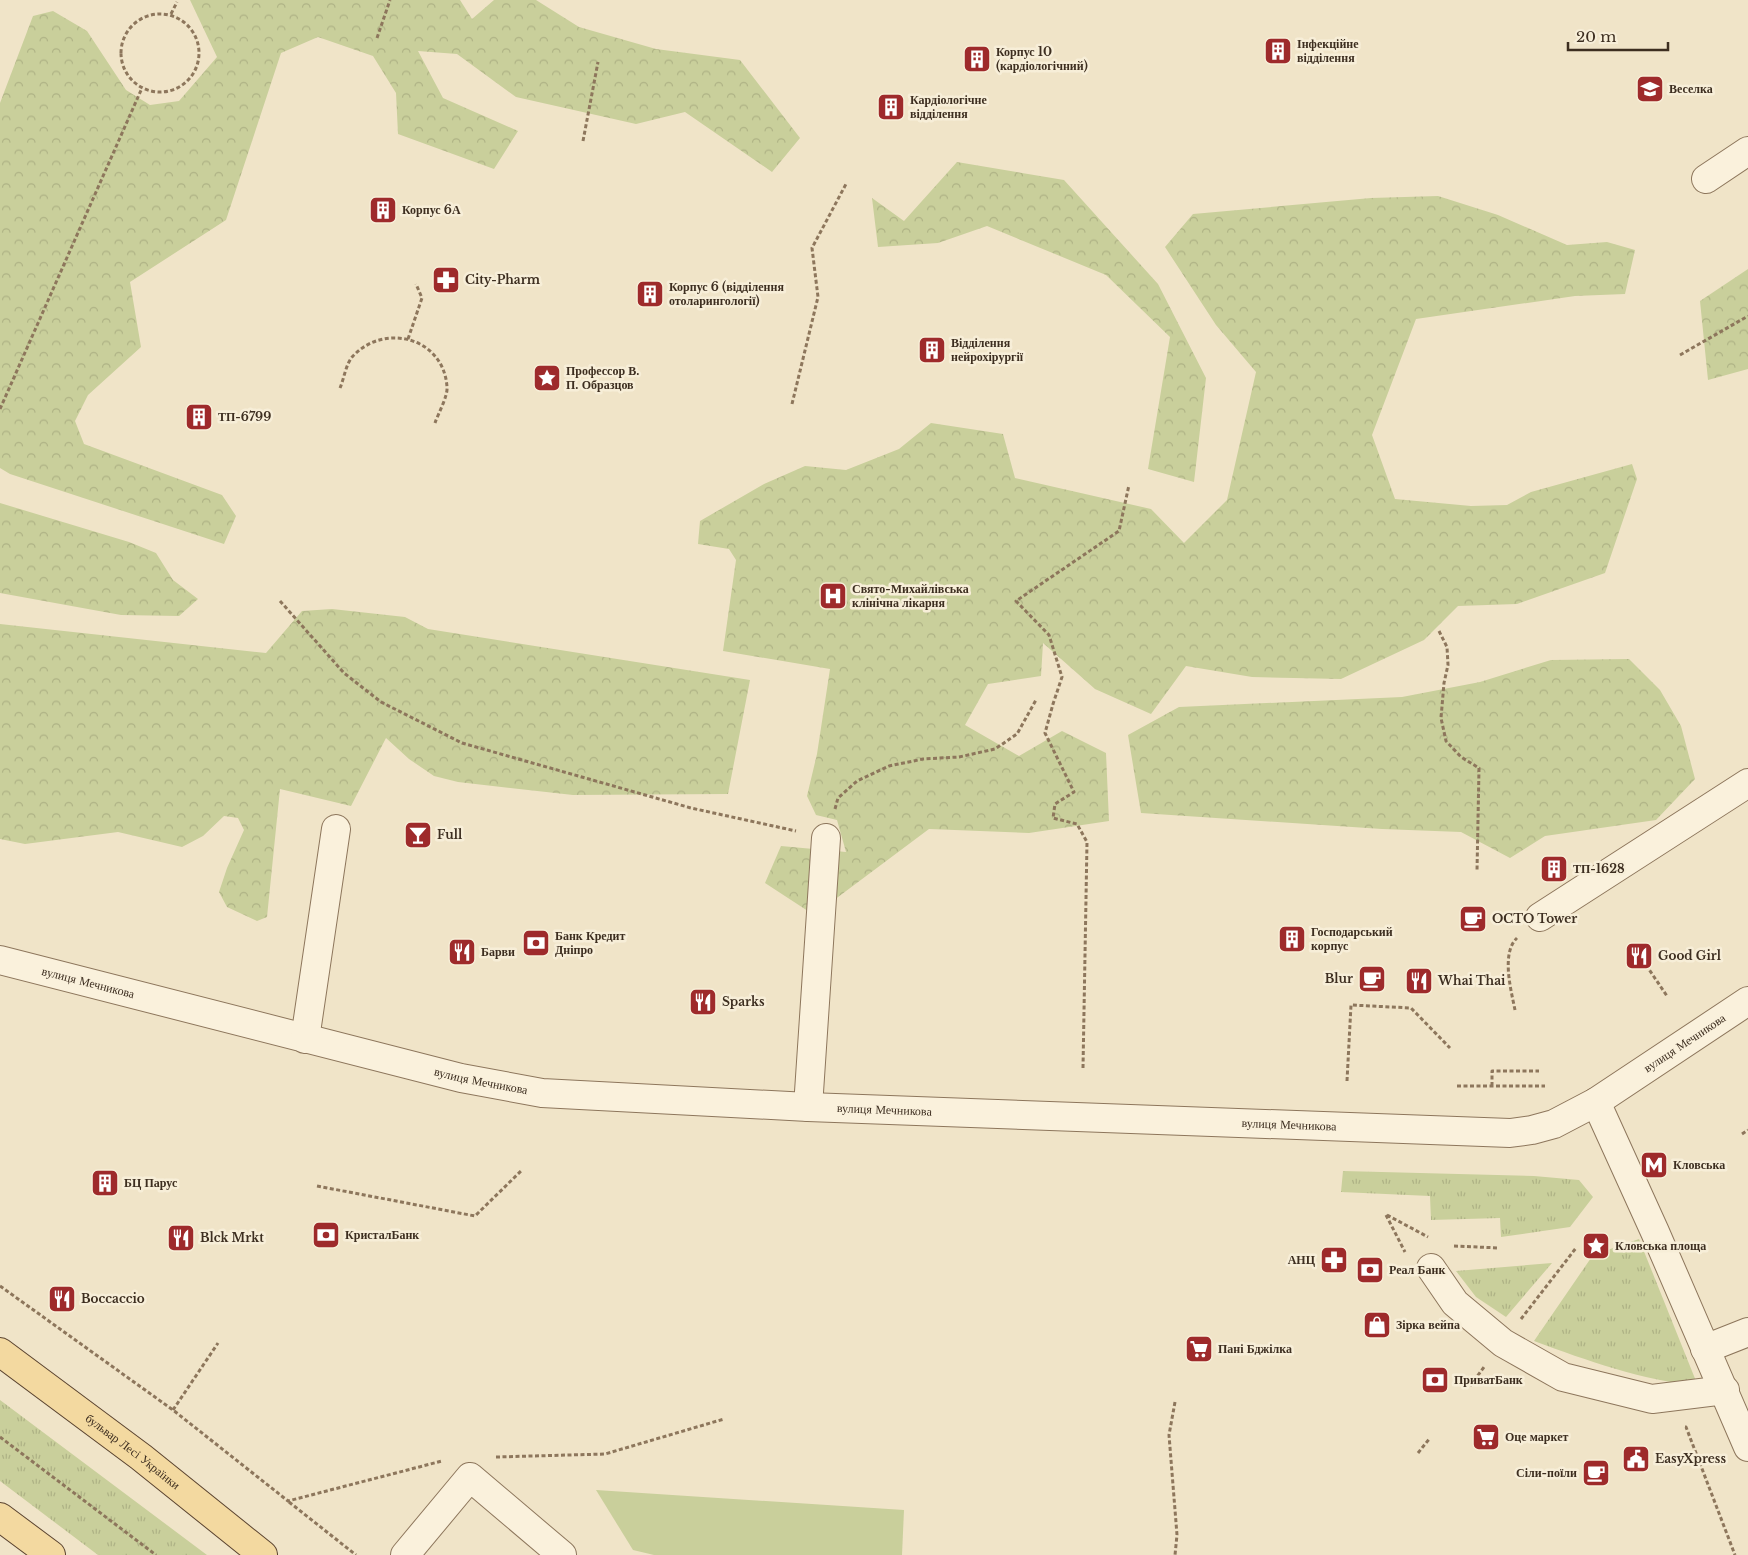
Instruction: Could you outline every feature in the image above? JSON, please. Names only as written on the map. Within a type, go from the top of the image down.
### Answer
[{"type":"main road","name":"бульвар Лесі Українки","points":[[0,1352],[141,1457],[263,1555]]},
{"type":"main road","points":[[0,1517],[51,1555]]},
{"type":"street","points":[[1706,179],[1748,151]]},
{"type":"street","points":[[1540,917],[1748,783]]},
{"type":"street","points":[[305,1039],[336,829]]},
{"type":"street","points":[[808,1107],[826,838]]},
{"type":"street","name":"вулиця Мечникова","points":[[0,960],[461,1078],[542,1093],[808,1107],[1510,1133],[1554,1124],[1596,1102],[1748,1001]]},
{"type":"street","points":[[1596,1102],[1725,1390],[1748,1447]]},
{"type":"street","points":[[1431,1268],[1455,1303],[1503,1342],[1563,1377],[1652,1399],[1725,1390]]},
{"type":"street","points":[[1706,1349],[1748,1332]]},
{"type":"street","points":[[405,1555],[470,1477],[562,1555]]},
{"type":"path","points":[[377,38],[390,0]]},
{"type":"path","points":[[170,15],[177,2]]},
{"type":"path","points":[[158,13],[183,20],[192,29],[198,41],[200,54],[197,67],[190,79],[180,87],[168,92],[154,92],[142,88],[131,80],[124,70],[120,57],[121,44],[126,33],[134,23],[145,16],[158,13]]},
{"type":"path","points":[[583,141],[598,62]]},
{"type":"path","points":[[0,409],[142,88]]},
{"type":"path","points":[[792,404],[818,297],[812,248],[846,184]]},
{"type":"path","points":[[408,339],[422,298],[416,284]]},
{"type":"path","points":[[1680,355],[1748,316]]},
{"type":"path","points":[[340,388],[352,358],[367,344],[387,337],[408,339],[424,346],[436,357],[444,372],[448,389],[435,423]]},
{"type":"path","points":[[1083,1068],[1087,842],[1077,824],[1053,818],[1055,804],[1074,792],[1045,733],[1052,704],[1062,677],[1049,635],[1016,601],[1119,531],[1129,485]]},
{"type":"path","points":[[280,601],[344,674],[381,702],[462,743],[691,808],[826,838],[838,798],[857,780],[889,766],[923,759],[959,757],[995,749],[1017,734],[1036,700]]},
{"type":"path","points":[[1439,630],[1447,647],[1448,665],[1444,683],[1441,718],[1446,741],[1461,757],[1479,768],[1477,871]]},
{"type":"path","points":[[1515,1010],[1508,969],[1512,943],[1540,917]]},
{"type":"path","points":[[1646,965],[1667,996]]},
{"type":"path","points":[[1347,1081],[1350,1005],[1411,1008],[1450,1048]]},
{"type":"path","points":[[1492,1086],[1492,1071],[1539,1071]]},
{"type":"path","points":[[1457,1086],[1545,1086]]},
{"type":"path","points":[[1742,1134],[1748,1130]]},
{"type":"path","points":[[317,1186],[475,1216],[522,1171]]},
{"type":"path","points":[[1386,1215],[1435,1241]]},
{"type":"path","points":[[1452,1246],[1499,1248]]},
{"type":"path","points":[[0,1286],[173,1410],[356,1555]]},
{"type":"path","points":[[173,1410],[218,1343]]},
{"type":"path","points":[[1175,1402],[1169,1435],[1177,1535],[1175,1555]]},
{"type":"path","points":[[492,1457],[606,1454],[724,1419]]},
{"type":"path","points":[[0,1437],[156,1555]]},
{"type":"path","points":[[1418,1453],[1430,1438]]},
{"type":"path","points":[[288,1501],[444,1460]]},
{"type":"green space","points":[[190,0],[460,0],[472,19],[494,0],[536,0],[579,27],[656,49],[740,60],[800,138],[772,172],[685,112],[636,124],[516,97],[457,54],[418,51],[443,98],[518,131],[494,169],[398,134],[396,93],[373,56],[318,37],[281,53],[226,220],[130,282],[141,347],[88,395],[75,421],[84,444],[222,495],[236,516],[224,544],[10,474],[0,468],[0,103],[33,16],[53,11],[87,31],[126,90],[150,105],[179,101],[217,57]]},
{"type":"green space","points":[[957,162],[1064,180],[1158,284],[1206,378],[1194,482],[1148,469],[1170,337],[1106,275],[987,226],[938,243],[878,247],[872,198],[904,221]]},
{"type":"green space","points":[[1438,196],[1498,215],[1567,245],[1607,242],[1635,250],[1625,294],[1575,296],[1416,319],[1372,435],[1395,499],[1471,506],[1507,505],[1531,492],[1632,464],[1637,479],[1605,573],[1517,604],[1458,606],[1424,640],[1341,679],[1252,677],[1186,666],[1151,714],[1095,689],[1043,643],[1041,676],[988,684],[965,725],[1019,756],[1062,731],[1106,753],[1109,821],[1029,833],[929,829],[814,915],[765,883],[781,846],[846,852],[837,820],[816,815],[807,796],[817,754],[830,669],[723,651],[736,560],[729,549],[698,544],[700,521],[764,484],[805,466],[846,470],[899,449],[931,423],[1003,434],[1015,478],[1151,509],[1184,543],[1227,500],[1256,372],[1216,325],[1165,247],[1193,214],[1371,198]]},
{"type":"green space","points":[[1748,269],[1748,369],[1708,380],[1700,301]]},
{"type":"green space","points":[[0,503],[129,542],[156,553],[173,580],[198,599],[179,616],[121,615],[0,593]]},
{"type":"green space","points":[[332,609],[405,617],[428,629],[750,680],[728,794],[573,795],[458,782],[434,776],[409,759],[386,738],[351,806],[280,789],[267,917],[257,921],[227,907],[219,892],[227,868],[244,830],[238,818],[224,816],[203,836],[182,847],[118,832],[25,844],[0,839],[0,624],[266,653],[302,611]]},
{"type":"green space","points":[[1629,659],[1660,690],[1681,726],[1695,779],[1656,820],[1545,836],[1510,858],[1461,832],[1382,829],[1141,813],[1128,735],[1179,707],[1402,697],[1480,682],[1551,660]]},
{"type":"green space","points":[[1343,1171],[1534,1176],[1579,1180],[1593,1197],[1570,1227],[1501,1237],[1500,1218],[1431,1220],[1430,1196],[1341,1192]]},
{"type":"green space","points":[[1639,1239],[1698,1386],[1636,1374],[1534,1341],[1593,1255]]},
{"type":"green space","points":[[1552,1263],[1506,1317],[1476,1297],[1456,1271]]},
{"type":"green space","points":[[0,1400],[207,1555],[98,1555],[0,1481]]},
{"type":"green space","points":[[596,1490],[904,1510],[902,1555],[654,1555],[633,1550]]},
{"type":"place","name":"Інфекційне відділення","points":[[1278,51]]},
{"type":"place","name":"Корпус 10 (кардіологічний)","points":[[977,59]]},
{"type":"place","name":"Веселка","points":[[1650,89]]},
{"type":"place","name":"Кардіологічне відділення","points":[[891,107]]},
{"type":"place","name":"Корпус 6А","points":[[383,210]]},
{"type":"place","name":"City-Pharm","points":[[446,280]]},
{"type":"place","name":"Корпус 6 (відділення отоларингології)","points":[[650,294]]},
{"type":"place","name":"Відділення нейрохірургії","points":[[932,350]]},
{"type":"place","name":"Профессор В. П. Образцов","points":[[547,378]]},
{"type":"place","name":"ТП-6799","points":[[199,417]]},
{"type":"place","name":"Свято-Михайлівська клінічна лікарня","points":[[833,596]]},
{"type":"place","name":"Full","points":[[418,835]]},
{"type":"place","name":"ТП-1628","points":[[1554,869]]},
{"type":"place","name":"OCTO Tower","points":[[1473,919]]},
{"type":"place","name":"Господарський корпус","points":[[1292,939]]},
{"type":"place","name":"Банк Кредит Дніпро","points":[[536,943]]},
{"type":"place","name":"Барви","points":[[462,952]]},
{"type":"place","name":"Good Girl","points":[[1639,956]]},
{"type":"place","name":"Blur","points":[[1372,979]]},
{"type":"place","name":"Whai Thai","points":[[1419,981]]},
{"type":"place","name":"Sparks","points":[[703,1002]]},
{"type":"place","name":"Кловська","points":[[1654,1165]]},
{"type":"place","name":"БЦ Парус","points":[[105,1183]]},
{"type":"place","name":"КристалБанк","points":[[326,1235]]},
{"type":"place","name":"Blck Mrkt","points":[[181,1238]]},
{"type":"place","name":"Кловська площа","points":[[1596,1246]]},
{"type":"place","name":"АНЦ","points":[[1334,1260]]},
{"type":"place","name":"Реал Банк","points":[[1370,1270]]},
{"type":"place","name":"Boccaccio","points":[[62,1299]]},
{"type":"place","name":"Зірка вейпа","points":[[1377,1325]]},
{"type":"place","name":"Пані Бджілка","points":[[1199,1349]]},
{"type":"place","name":"ПриватБанк","points":[[1435,1380]]},
{"type":"place","name":"Оце маркет","points":[[1486,1437]]},
{"type":"place","name":"EasyXpress","points":[[1636,1459]]},
{"type":"place","name":"Сіли-поїли","points":[[1596,1473]]}]
